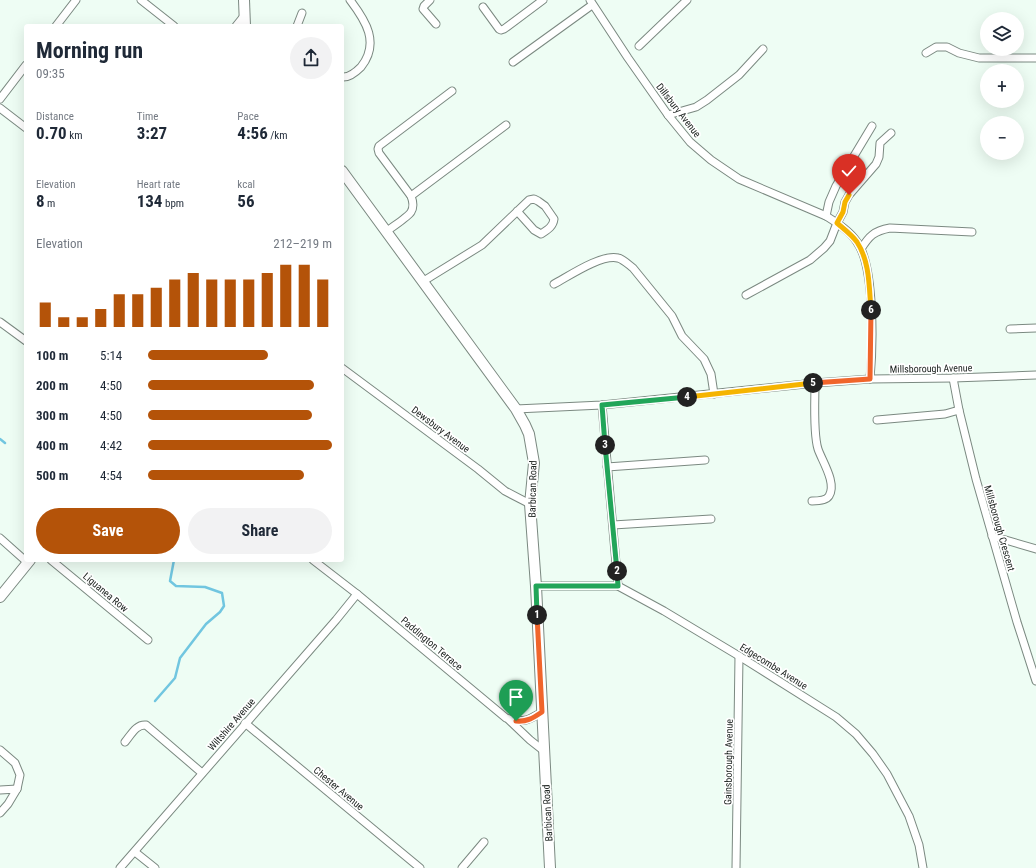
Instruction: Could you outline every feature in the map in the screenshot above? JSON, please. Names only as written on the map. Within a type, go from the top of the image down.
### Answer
[{"type":"main road","points":[[244,0],[245,21]]},
{"type":"main road","name":"Barbican Road","points":[[344,173],[422,282],[516,409],[525,425],[532,447],[534,462],[530,504],[536,586],[550,868]]},
{"type":"main road","points":[[0,597],[29,562]]},
{"type":"street","points":[[58,24],[76,0]]},
{"type":"street","points":[[141,0],[171,24]]},
{"type":"street","points":[[344,77],[358,71],[366,60],[370,47],[368,32],[363,18],[350,0]]},
{"type":"street","points":[[430,0],[423,9],[436,24]]},
{"type":"street","points":[[483,7],[501,30],[543,0]]},
{"type":"street","points":[[640,46],[687,0]]},
{"type":"street","points":[[513,62],[591,2]]},
{"type":"street","name":"Dillsbury Avenue","points":[[591,2],[668,115],[690,142],[710,160],[739,179],[826,216],[837,223],[857,241],[867,264],[872,313],[870,379]]},
{"type":"street","points":[[298,24],[302,13]]},
{"type":"street","points":[[926,53],[936,47],[947,47],[959,53],[979,58],[1036,58]]},
{"type":"street","points":[[668,115],[696,107],[708,100],[739,76],[763,48]]},
{"type":"street","points":[[0,99],[24,68]]},
{"type":"street","points":[[386,232],[411,212],[413,200],[380,153],[378,149],[379,146],[452,91]]},
{"type":"street","points":[[0,108],[24,126]]},
{"type":"street","points":[[411,196],[506,125]]},
{"type":"street","points":[[826,216],[829,202],[836,186],[872,126]]},
{"type":"street","points":[[746,296],[810,260],[824,248],[830,241],[849,195],[876,164],[879,157],[880,143],[891,133]]},
{"type":"street","points":[[422,282],[482,244],[517,211],[529,200],[534,199],[545,206],[554,219],[554,223],[541,234],[534,230],[517,211]]},
{"type":"street","points":[[861,249],[868,238],[879,230],[890,228],[972,232]]},
{"type":"street","points":[[554,284],[602,259],[619,258],[633,268],[672,316],[682,336],[704,359],[711,374],[714,394]]},
{"type":"street","points":[[0,322],[24,340]]},
{"type":"street","points":[[1010,329],[1036,328]]},
{"type":"street","name":"Dewsbury Avenue","points":[[344,369],[478,469],[505,491],[530,504]]},
{"type":"street","name":"Millsborough Avenue","points":[[516,409],[602,405],[815,383],[870,379],[1036,375]]},
{"type":"street","name":"Millsborough Crescent","points":[[954,378],[959,410],[976,479],[1016,622],[1036,681]]},
{"type":"street","points":[[812,501],[826,499],[830,496],[831,486],[829,474],[818,448],[815,383]]},
{"type":"street","points":[[602,405],[618,586]]},
{"type":"street","points":[[877,420],[945,414],[959,410]]},
{"type":"street","points":[[607,467],[705,460]]},
{"type":"street","points":[[613,525],[712,519]]},
{"type":"street","points":[[992,536],[1036,549]]},
{"type":"street","points":[[0,538],[24,558]]},
{"type":"street","name":"Liguanea Row","points":[[53,562],[148,640]]},
{"type":"street","name":"Paddington Terrace","points":[[316,562],[357,594],[544,751]]},
{"type":"street","name":"Edgecombe Avenue","points":[[536,586],[618,586],[664,611],[739,656],[836,717],[856,734],[873,754],[888,776],[909,816],[919,845],[923,868]]},
{"type":"street","name":"Wiltshire Avenue","points":[[120,868],[357,594]]},
{"type":"street","name":"Gainsborough Avenue","points":[[736,868],[739,656]]},
{"type":"street","points":[[506,718],[523,722],[542,712]]},
{"type":"street","name":"Chester Avenue","points":[[245,723],[420,868]]},
{"type":"street","points":[[125,742],[137,727],[146,725],[202,773]]},
{"type":"street","points":[[0,750],[15,763],[20,775],[17,788],[8,804],[0,813]]},
{"type":"street","points":[[0,790],[17,788]]},
{"type":"street","points":[[462,868],[484,842]]},
{"type":"street","points":[[135,852],[155,868]]},
{"type":"waterway","points":[[0,439],[5,443]]},
{"type":"waterway","points":[[155,701],[175,678],[180,658],[206,624],[220,612],[224,606],[222,593],[205,587],[176,586],[170,581],[174,562]]},
{"type":"route","points":[[516,721],[523,722],[542,712],[536,586],[618,586],[602,405],[815,383],[870,379],[872,313],[867,264],[857,241],[837,223],[849,195]]}]
